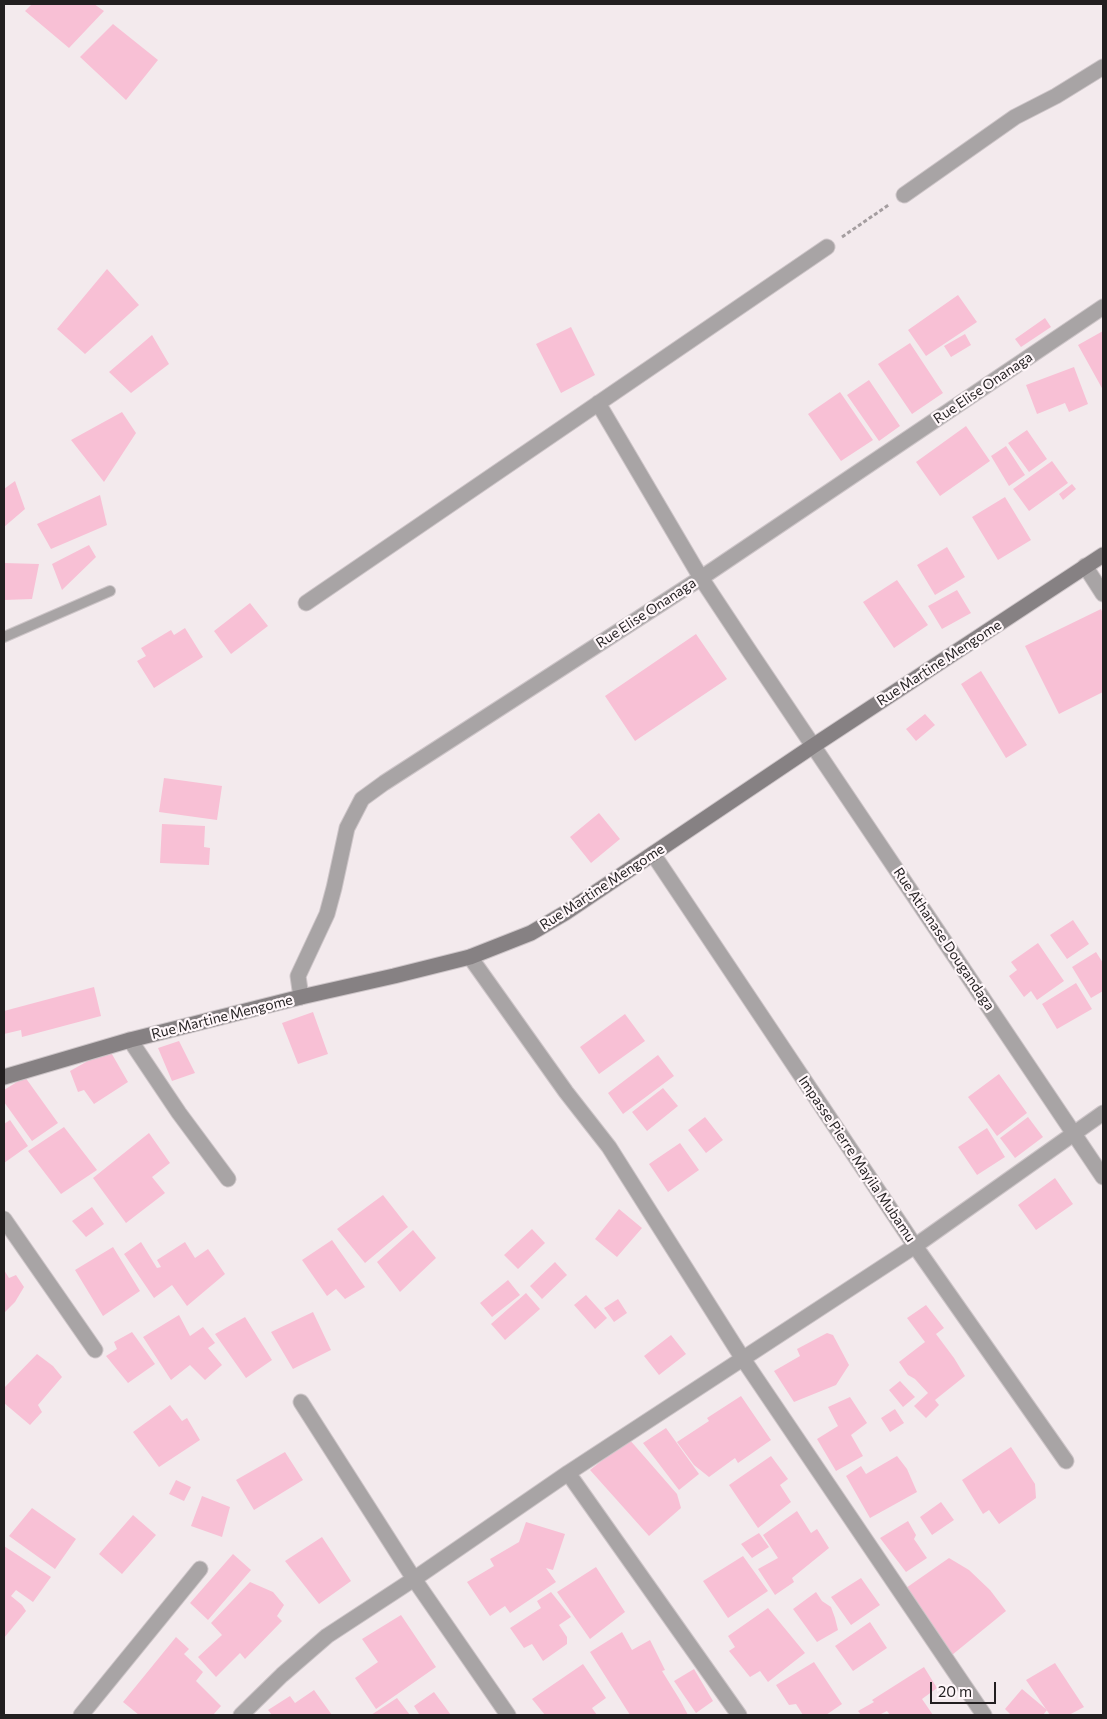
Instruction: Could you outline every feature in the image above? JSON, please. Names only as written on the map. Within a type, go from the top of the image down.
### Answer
[{"type":"street","points":[[904,195],[1015,117],[1056,96],[1103,67]]},
{"type":"street","points":[[306,603],[827,247]]},
{"type":"street","name":"Rue Elise Onanaga","points":[[301,997],[298,976],[327,914],[347,828],[362,799],[701,578],[1103,307]]},
{"type":"street","name":"Rue Athanase Dougandaga","points":[[598,403],[701,578],[1103,1177]]},
{"type":"street","name":"Rue Martine Mengome","points":[[4,1076],[130,1040],[470,957],[531,933],[565,913],[813,746],[1103,555]]},
{"type":"street","points":[[1085,566],[1103,594]]},
{"type":"street","name":"Impasse Pierre Mayila Mubamu","points":[[653,854],[915,1246],[1066,1462]]},
{"type":"street","points":[[470,957],[566,1092],[609,1147],[743,1359],[984,1715]]},
{"type":"street","points":[[130,1040],[179,1113],[228,1179]]},
{"type":"street","points":[[242,1715],[282,1675],[326,1636],[414,1579],[568,1472],[915,1246],[1103,1113]]},
{"type":"street","points":[[4,1219],[95,1350]]},
{"type":"street","points":[[301,1402],[414,1579],[508,1715]]},
{"type":"street","points":[[568,1472],[739,1715]]},
{"type":"street","points":[[81,1715],[200,1569]]},
{"type":"lane","points":[[4,637],[110,591]]},
{"type":"path","points":[[827,247],[904,195]]},
{"type":"building","points":[[32,4],[94,4],[104,11],[69,48],[25,11]]},
{"type":"building","points":[[113,24],[158,60],[126,100],[80,57]]},
{"type":"building","points":[[107,269],[139,305],[85,354],[57,329]]},
{"type":"building","points":[[958,295],[977,322],[926,356],[908,330]]},
{"type":"building","points":[[1045,318],[1051,327],[1021,347],[1015,339]]},
{"type":"building","points":[[571,327],[595,375],[561,393],[536,344]]},
{"type":"building","points":[[1103,331],[1103,390],[1078,345]]},
{"type":"building","points":[[965,334],[971,345],[951,357],[944,346]]},
{"type":"building","points":[[152,335],[169,364],[131,393],[109,372]]},
{"type":"building","points":[[910,343],[943,393],[912,414],[878,364]]},
{"type":"building","points":[[1074,367],[1088,404],[1069,412],[1065,403],[1037,414],[1026,385]]},
{"type":"building","points":[[869,380],[900,426],[879,441],[847,395]]},
{"type":"building","points":[[840,392],[873,440],[841,461],[808,414]]},
{"type":"building","points":[[122,412],[136,433],[104,482],[71,440]]},
{"type":"building","points":[[966,426],[990,461],[940,496],[916,462]]},
{"type":"building","points":[[1027,430],[1047,459],[1029,472],[1008,443]]},
{"type":"building","points":[[1006,446],[1025,475],[1009,486],[991,456]]},
{"type":"building","points":[[1052,461],[1068,483],[1029,511],[1013,489]]},
{"type":"building","points":[[15,481],[25,509],[4,527],[4,489]]},
{"type":"building","points":[[1072,484],[1076,489],[1063,500],[1059,494]]},
{"type":"building","points":[[100,495],[107,525],[51,549],[37,524]]},
{"type":"building","points":[[1005,497],[1031,540],[998,560],[972,517]]},
{"type":"building","points":[[89,545],[96,557],[62,590],[52,564]]},
{"type":"building","points":[[947,547],[965,577],[935,595],[917,565]]},
{"type":"building","points":[[4,563],[39,564],[32,599],[4,600]]},
{"type":"building","points":[[897,580],[928,625],[894,648],[863,602]]},
{"type":"building","points":[[957,590],[971,613],[942,629],[928,606]]},
{"type":"building","points":[[250,603],[268,626],[231,654],[214,631]]},
{"type":"building","points":[[1101,609],[1103,614],[1103,692],[1059,714],[1025,646]]},
{"type":"building","points":[[185,628],[203,657],[154,688],[137,661],[146,656],[141,648],[171,630],[174,635]]},
{"type":"building","points":[[696,634],[727,679],[635,741],[605,696]]},
{"type":"building","points":[[981,671],[1027,745],[1006,758],[961,684]]},
{"type":"building","points":[[925,714],[935,725],[916,741],[906,729]]},
{"type":"building","points":[[164,778],[222,786],[217,820],[159,812]]},
{"type":"building","points":[[599,813],[620,839],[591,863],[570,837]]},
{"type":"building","points":[[162,824],[205,826],[204,847],[210,848],[209,865],[160,863]]},
{"type":"building","points":[[1073,920],[1089,944],[1067,959],[1050,935]]},
{"type":"building","points":[[1038,943],[1064,981],[1037,1000],[1031,991],[1024,997],[1009,976],[1017,970],[1011,962]]},
{"type":"building","points":[[1096,952],[1103,963],[1103,991],[1091,998],[1072,967]]},
{"type":"building","points":[[1076,983],[1092,1009],[1057,1029],[1042,1004]]},
{"type":"building","points":[[94,987],[101,1016],[22,1037],[21,1030],[4,1034],[4,1011]]},
{"type":"building","points":[[313,1012],[328,1054],[298,1064],[282,1023]]},
{"type":"building","points":[[625,1014],[645,1041],[599,1074],[580,1047]]},
{"type":"building","points":[[179,1041],[195,1073],[172,1081],[158,1048]]},
{"type":"building","points":[[109,1049],[128,1082],[94,1104],[84,1090],[78,1092],[70,1071]]},
{"type":"building","points":[[658,1055],[674,1076],[623,1114],[608,1093]]},
{"type":"building","points":[[999,1074],[1027,1113],[997,1136],[968,1097]]},
{"type":"building","points":[[25,1077],[58,1123],[32,1141],[4,1102],[4,1090]]},
{"type":"building","points":[[663,1088],[678,1106],[647,1131],[632,1112]]},
{"type":"building","points":[[705,1117],[723,1140],[706,1153],[688,1130]]},
{"type":"building","points":[[1028,1117],[1043,1137],[1015,1158],[1000,1138]]},
{"type":"building","points":[[10,1120],[28,1146],[4,1163],[4,1124]]},
{"type":"building","points":[[64,1127],[97,1170],[61,1194],[28,1151]]},
{"type":"building","points":[[987,1128],[1005,1157],[977,1175],[958,1147]]},
{"type":"building","points":[[149,1133],[170,1163],[152,1177],[165,1193],[126,1223],[93,1178]]},
{"type":"building","points":[[680,1143],[699,1170],[668,1192],[649,1164]]},
{"type":"building","points":[[1055,1178],[1073,1204],[1036,1230],[1018,1205]]},
{"type":"building","points":[[383,1195],[408,1227],[365,1263],[337,1229]]},
{"type":"building","points":[[92,1207],[104,1224],[86,1237],[72,1221]]},
{"type":"building","points":[[619,1209],[642,1228],[617,1257],[595,1239]]},
{"type":"building","points":[[532,1229],[545,1243],[518,1269],[504,1255]]},
{"type":"building","points":[[413,1230],[436,1258],[400,1292],[377,1262]]},
{"type":"building","points":[[332,1240],[365,1287],[345,1299],[336,1289],[327,1296],[302,1260]]},
{"type":"building","points":[[141,1242],[157,1268],[161,1267],[157,1260],[185,1242],[195,1258],[208,1249],[225,1274],[187,1306],[172,1285],[154,1298],[124,1254]]},
{"type":"building","points":[[113,1247],[140,1291],[103,1316],[75,1270]]},
{"type":"building","points":[[555,1262],[567,1275],[542,1299],[530,1286]]},
{"type":"building","points":[[4,1270],[9,1278],[16,1275],[24,1287],[15,1302],[4,1313]]},
{"type":"building","points":[[508,1280],[520,1295],[492,1317],[480,1303]]},
{"type":"building","points":[[526,1293],[540,1309],[505,1340],[491,1324]]},
{"type":"building","points":[[586,1295],[607,1318],[595,1329],[574,1305]]},
{"type":"building","points":[[618,1299],[627,1313],[614,1322],[604,1308]]},
{"type":"building","points":[[926,1305],[944,1328],[936,1334],[965,1376],[935,1400],[939,1405],[926,1418],[914,1406],[928,1393],[915,1379],[908,1375],[899,1362],[925,1342],[907,1318]]},
{"type":"building","points":[[313,1312],[331,1350],[293,1369],[271,1332]]},
{"type":"building","points":[[179,1315],[190,1336],[203,1327],[215,1343],[208,1348],[222,1365],[205,1380],[190,1365],[171,1380],[143,1337]]},
{"type":"building","points":[[245,1317],[272,1360],[246,1378],[215,1334]]},
{"type":"building","points":[[132,1332],[155,1364],[128,1383],[106,1356],[117,1349],[114,1342]]},
{"type":"building","points":[[827,1333],[833,1335],[849,1365],[836,1385],[794,1402],[774,1371],[800,1356],[797,1349]]},
{"type":"building","points":[[671,1335],[686,1354],[659,1375],[644,1356]]},
{"type":"building","points":[[37,1354],[53,1366],[62,1377],[38,1405],[42,1412],[30,1425],[4,1403],[4,1388]]},
{"type":"building","points":[[900,1381],[915,1397],[903,1407],[889,1390]]},
{"type":"building","points":[[741,1396],[771,1440],[738,1463],[735,1458],[709,1477],[694,1465],[677,1442],[709,1421],[707,1418]]},
{"type":"building","points":[[850,1397],[867,1423],[851,1435],[863,1456],[836,1471],[817,1439],[838,1426],[828,1407]]},
{"type":"building","points":[[170,1405],[182,1421],[187,1418],[200,1440],[159,1467],[133,1432]]},
{"type":"building","points":[[895,1409],[904,1423],[890,1432],[881,1418]]},
{"type":"building","points":[[666,1428],[699,1474],[679,1490],[643,1443]]},
{"type":"building","points":[[629,1439],[677,1494],[681,1508],[649,1536],[590,1470]]},
{"type":"building","points":[[1011,1447],[1035,1484],[1036,1498],[999,1524],[989,1510],[983,1514],[962,1480]]},
{"type":"building","points":[[285,1452],[303,1480],[254,1510],[236,1480]]},
{"type":"building","points":[[771,1456],[788,1479],[780,1485],[791,1502],[758,1528],[729,1485]]},
{"type":"building","points":[[897,1456],[907,1469],[917,1492],[870,1518],[846,1476],[861,1466],[866,1474]]},
{"type":"building","points":[[176,1480],[191,1487],[184,1501],[169,1494]]},
{"type":"building","points":[[202,1496],[230,1507],[222,1537],[191,1526]]},
{"type":"building","points":[[941,1502],[954,1520],[932,1535],[920,1517]]},
{"type":"building","points":[[32,1508],[76,1539],[55,1569],[9,1536]]},
{"type":"building","points":[[797,1511],[811,1533],[817,1529],[829,1548],[792,1578],[794,1582],[775,1595],[758,1569],[778,1558],[763,1535]]},
{"type":"building","points":[[133,1515],[156,1535],[122,1574],[99,1554]]},
{"type":"building","points":[[908,1521],[916,1535],[914,1539],[927,1558],[906,1572],[880,1538]]},
{"type":"building","points":[[526,1522],[565,1534],[553,1570],[546,1568],[556,1582],[510,1613],[505,1606],[490,1616],[467,1582],[494,1566],[490,1559],[519,1542]]},
{"type":"building","points":[[759,1533],[769,1547],[752,1558],[741,1544]]},
{"type":"building","points":[[322,1537],[351,1581],[319,1604],[285,1561]]},
{"type":"building","points":[[4,1546],[51,1577],[33,1602],[16,1590],[11,1596],[26,1611],[4,1638]]},
{"type":"building","points":[[233,1554],[251,1570],[208,1620],[190,1603]]},
{"type":"building","points":[[743,1556],[768,1591],[728,1618],[703,1581]]},
{"type":"building","points":[[949,1558],[969,1570],[990,1590],[1006,1611],[952,1655],[906,1588]]},
{"type":"building","points":[[596,1567],[625,1612],[590,1639],[557,1592]]},
{"type":"building","points":[[861,1578],[880,1605],[851,1625],[831,1597]]},
{"type":"building","points":[[250,1582],[273,1592],[284,1605],[277,1616],[282,1621],[245,1659],[240,1653],[216,1677],[198,1657],[222,1635],[211,1623]]},
{"type":"building","points":[[551,1592],[571,1617],[559,1625],[567,1637],[567,1644],[543,1661],[532,1644],[524,1648],[510,1628],[541,1608],[537,1601]]},
{"type":"building","points":[[816,1592],[822,1601],[831,1607],[838,1630],[817,1642],[793,1609]]},
{"type":"building","points":[[768,1608],[805,1653],[768,1682],[760,1671],[750,1677],[729,1651],[735,1647],[728,1636]]},
{"type":"building","points":[[401,1615],[436,1667],[376,1709],[355,1678],[378,1662],[362,1639]]},
{"type":"building","points":[[870,1622],[887,1648],[853,1671],[835,1646]]},
{"type":"building","points":[[622,1632],[632,1650],[650,1640],[665,1670],[662,1671],[688,1715],[630,1715],[590,1652]]},
{"type":"building","points":[[176,1637],[189,1649],[184,1654],[203,1672],[196,1681],[221,1706],[213,1715],[139,1715],[123,1702]]},
{"type":"building","points":[[814,1662],[842,1704],[826,1715],[803,1715],[796,1704],[789,1705],[776,1685]]},
{"type":"building","points":[[1055,1663],[1084,1707],[1069,1715],[1050,1715],[1026,1680]]},
{"type":"building","points":[[583,1664],[606,1698],[592,1708],[597,1715],[545,1715],[532,1699]]},
{"type":"building","points":[[924,1667],[937,1688],[922,1699],[933,1715],[890,1715],[887,1711],[882,1715],[861,1715],[858,1711],[874,1702],[872,1700]]},
{"type":"building","points":[[694,1669],[713,1701],[696,1713],[674,1681]]},
{"type":"building","points":[[1022,1689],[1047,1710],[1043,1715],[1011,1715],[1005,1709]]},
{"type":"building","points":[[314,1690],[332,1715],[272,1715],[268,1710],[290,1696],[295,1703]]},
{"type":"building","points":[[434,1692],[451,1715],[417,1715],[419,1714],[414,1706]]},
{"type":"building","points":[[397,1698],[410,1715],[371,1715]]}]
